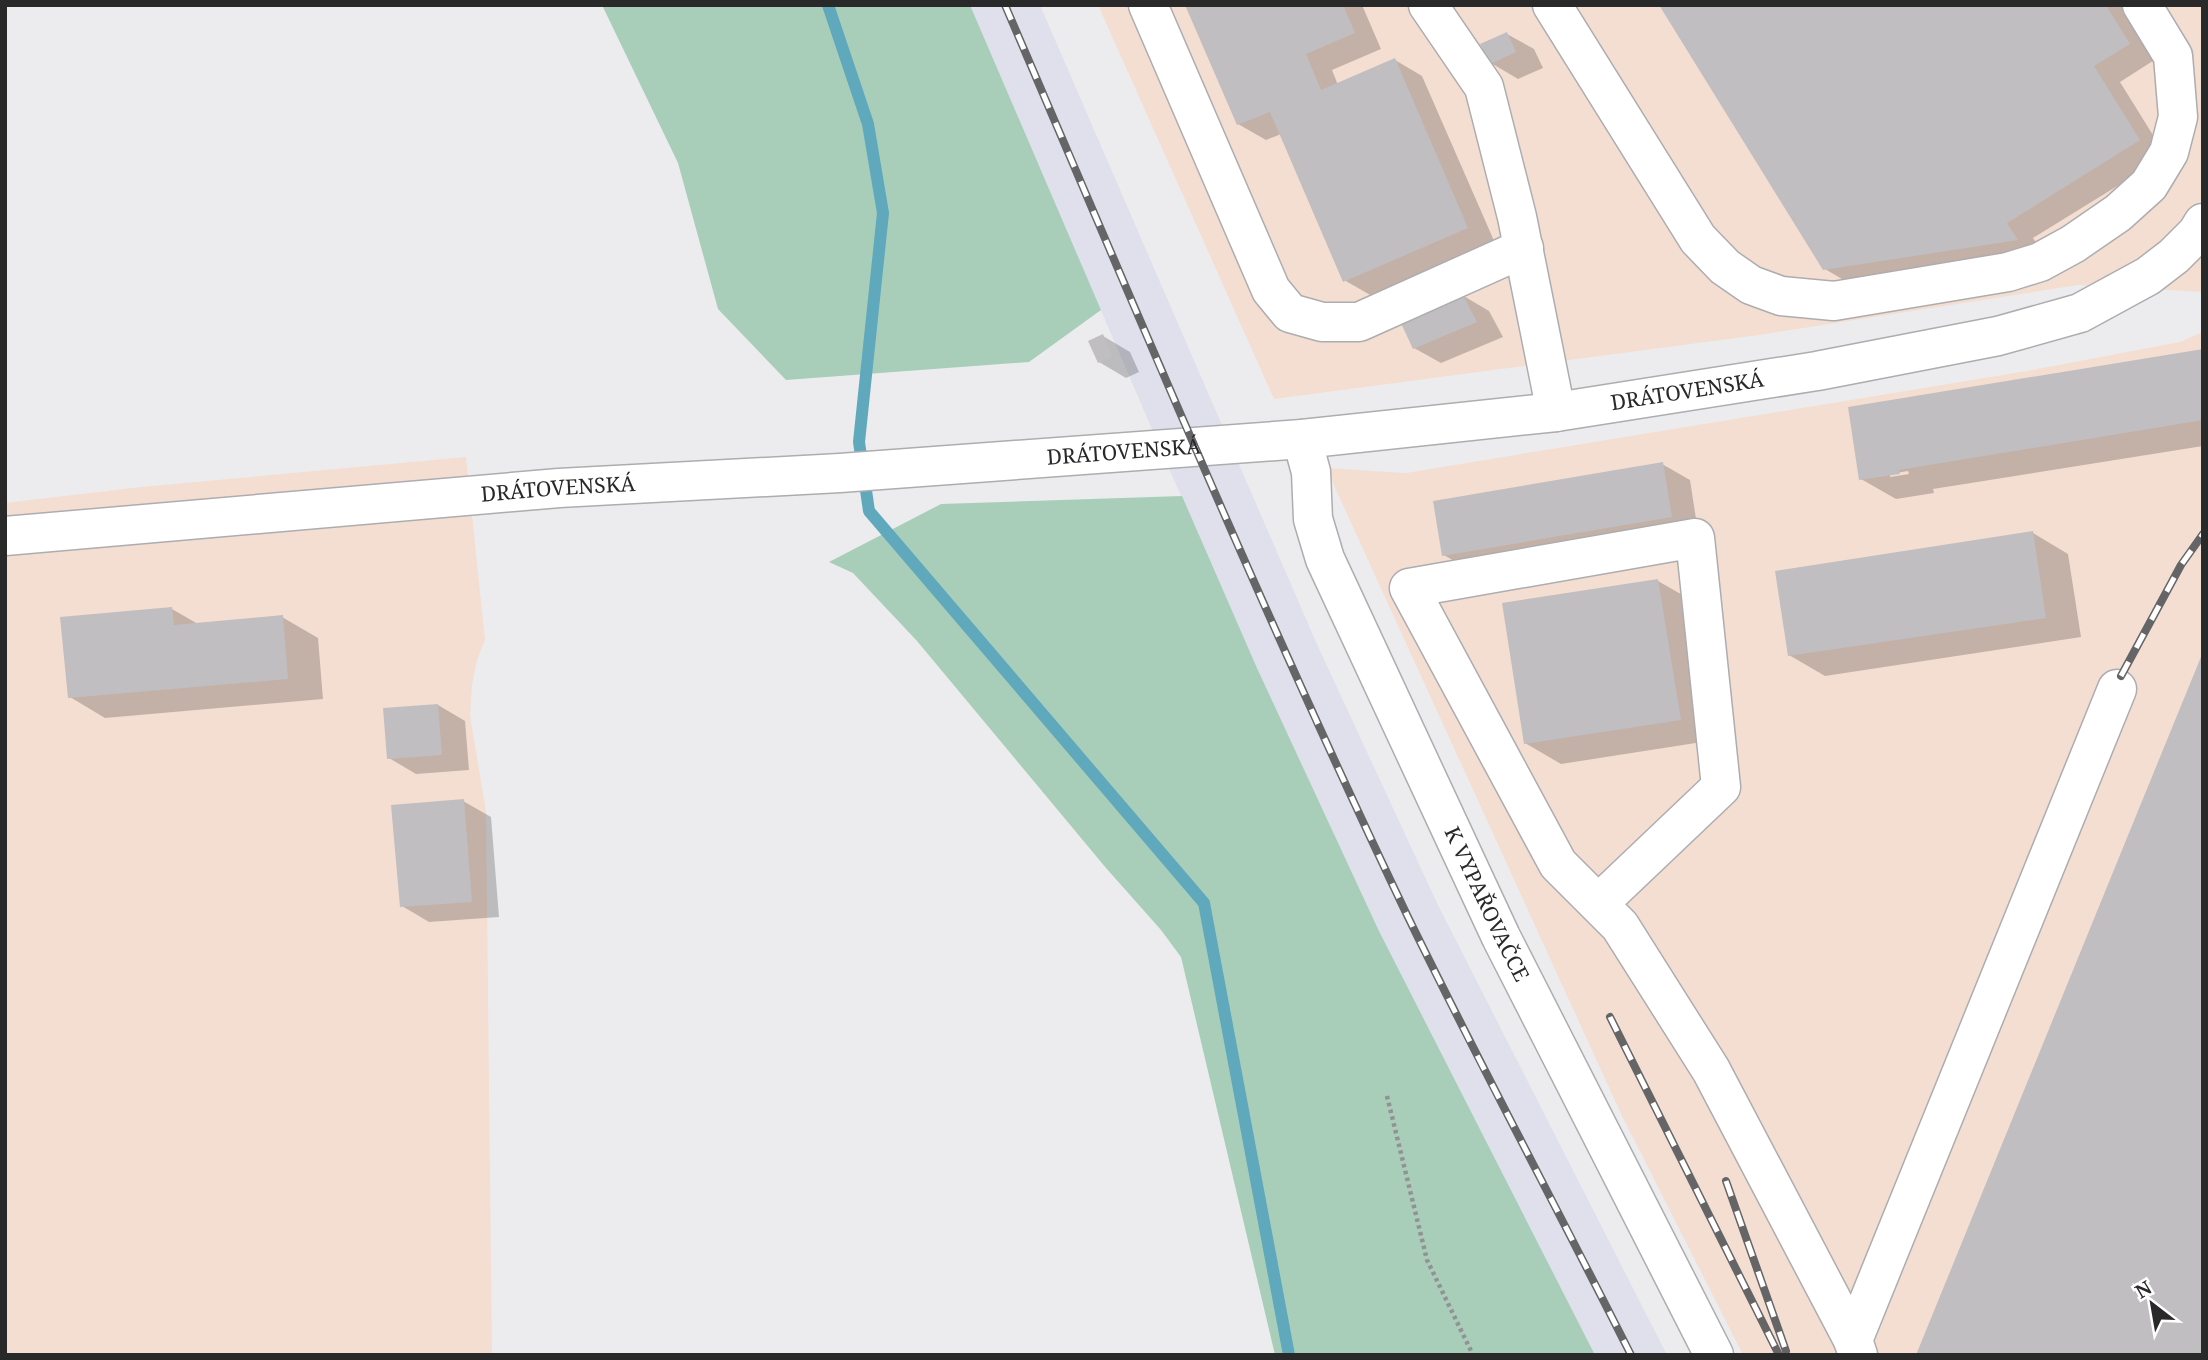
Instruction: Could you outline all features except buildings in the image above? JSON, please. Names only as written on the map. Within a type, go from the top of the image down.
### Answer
[{"type":"street","points":[[1148,5],[1271,290],[1290,313],[1322,322],[1359,321],[1524,248]]},
{"type":"street","points":[[1428,5],[1484,87],[1524,248],[1556,412]]},
{"type":"street","points":[[1552,5],[1698,239],[1725,267],[1751,285],[1781,296],[1834,301],[2008,272],[2040,262],[2073,244],[2118,213],[2149,185],[2169,152],[2178,117],[2173,56],[2142,5]]},
{"type":"street","name":"DRÁTOVENSKÁ","points":[[5,536],[559,488],[840,473],[1302,439],[1556,412],[1817,371],[1998,336],[2080,313],[2148,276],[2174,256],[2203,223]]},
{"type":"street","name":"K VYPAŘOVAČCE","points":[[1302,439],[1311,472],[1313,519],[1325,559],[1501,937],[1714,1355]]},
{"type":"street","points":[[1598,904],[1721,787],[1695,538],[1409,587],[1558,864],[1598,904],[1620,926],[1711,1070],[1856,1348]]},
{"type":"street","points":[[1856,1348],[2117,689]]},
{"type":"path","points":[[1387,1096],[1427,1260],[1473,1355]]},
{"type":"shaded area","points":[[970,5],[1040,5],[1316,642],[1437,903],[1667,1355],[1595,1355],[1379,931],[1257,668]]},
{"type":"shaded area","points":[[1098,5],[2203,5],[2203,292],[2078,285],[1759,335],[1274,399]]},
{"type":"shaded area","points":[[2203,332],[2203,1355],[1743,1355],[1622,1116],[1326,468],[1406,473],[2027,371],[2180,342]]},
{"type":"shaded area","points":[[466,457],[485,640],[477,660],[472,685],[470,715],[486,811],[492,1355],[5,1355],[5,503],[141,487]]},
{"type":"green space","points":[[602,5],[970,5],[1101,310],[1029,362],[786,380],[718,309],[678,163]]},
{"type":"green space","points":[[1182,496],[1257,668],[1379,931],[1595,1355],[1275,1355],[1181,957],[917,641],[853,573],[829,562],[941,504]]},
{"type":"waterway","points":[[828,5],[868,124],[883,213],[859,442],[869,511],[1204,903],[1289,1355]]},
{"type":"railway","points":[[1005,5],[1202,462],[1354,803],[1434,970],[1631,1355]]},
{"type":"railway","points":[[2121,676],[2181,565],[2203,534]]},
{"type":"railway","points":[[1610,1017],[1779,1355]]},
{"type":"railway","points":[[1726,1181],[1786,1351]]}]
